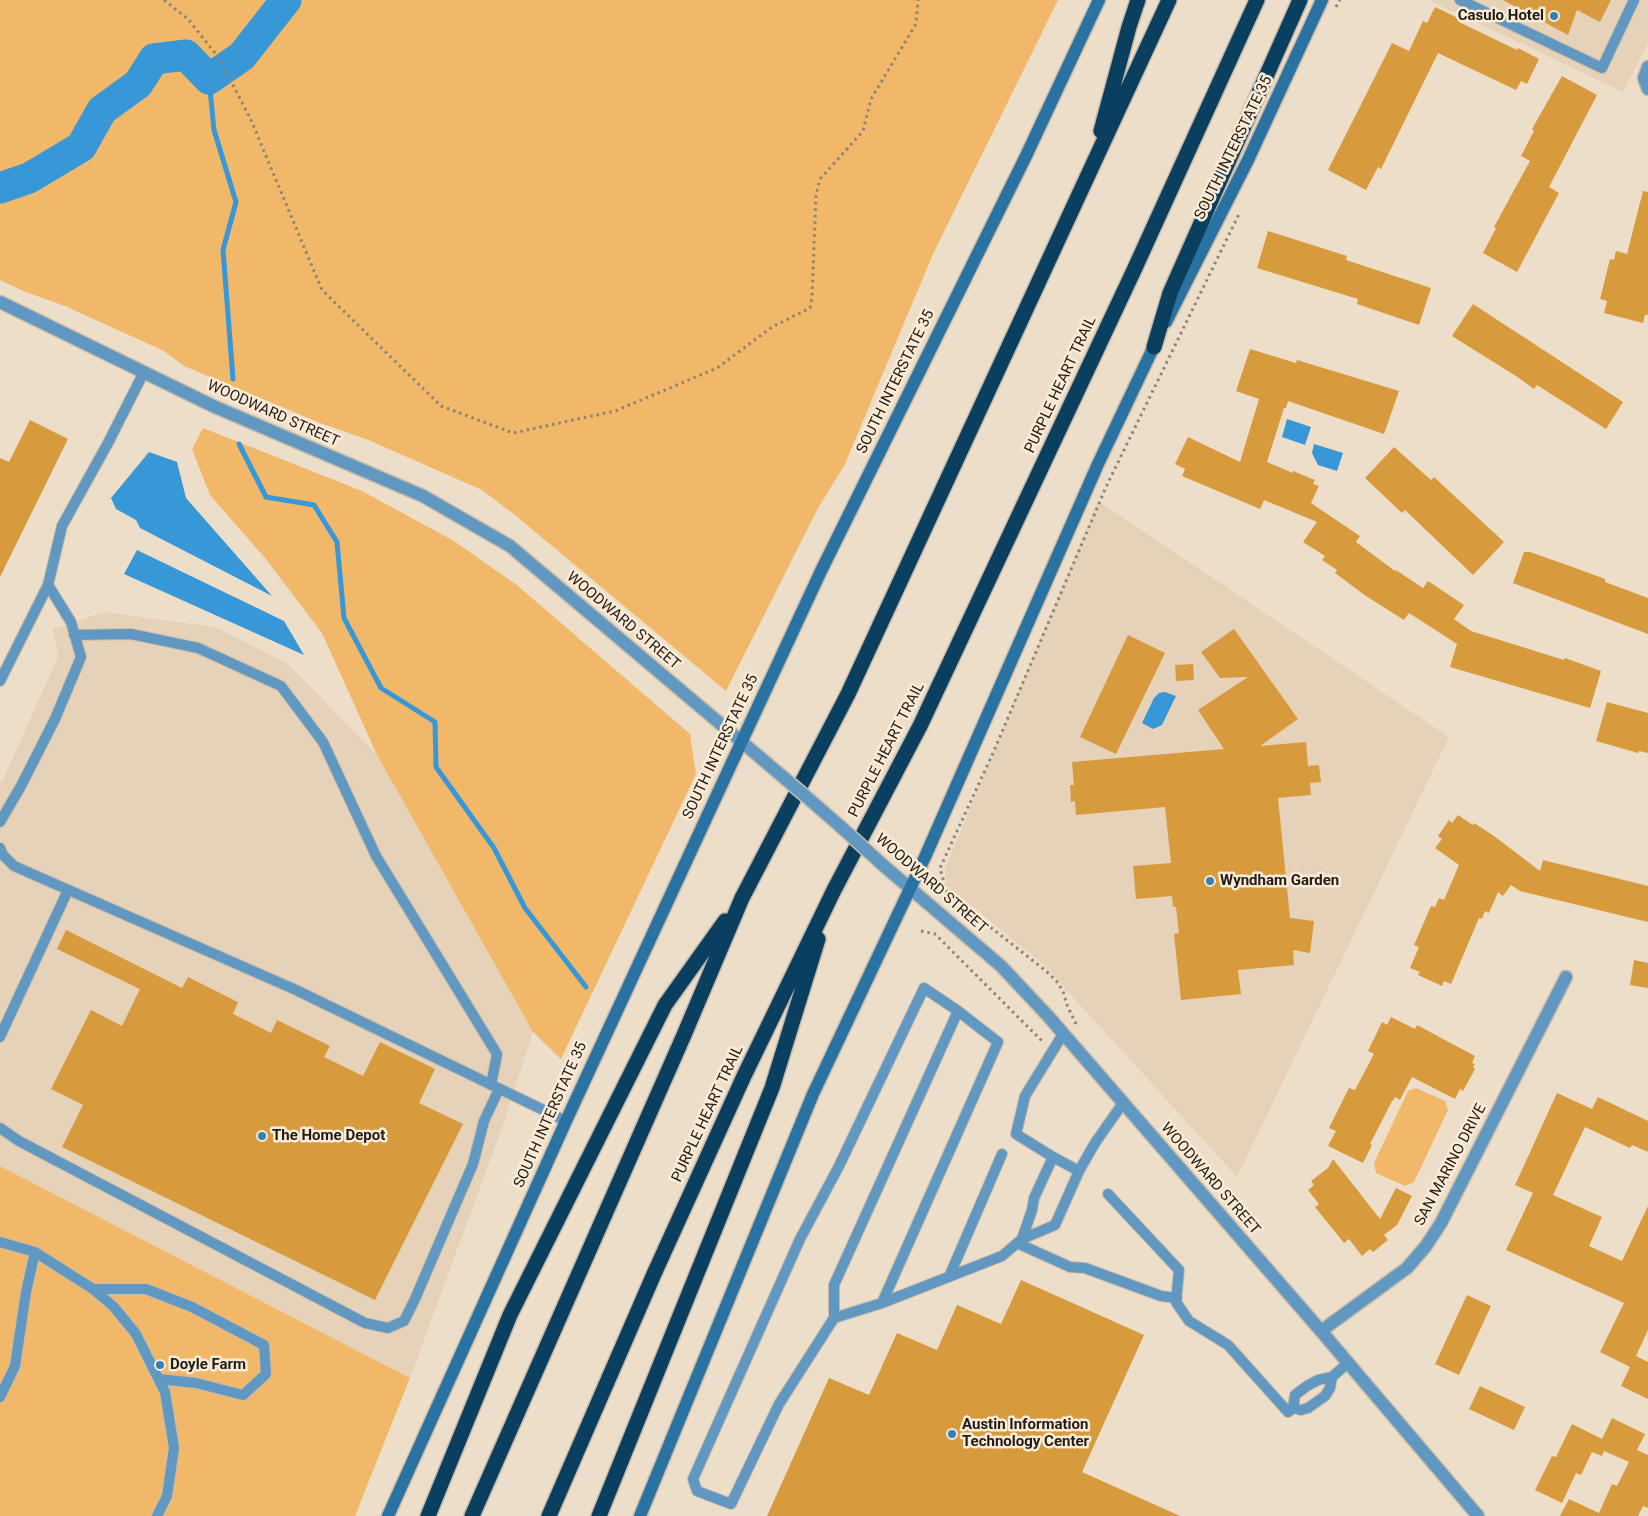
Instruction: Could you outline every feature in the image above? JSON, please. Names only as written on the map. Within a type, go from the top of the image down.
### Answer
[{"type":"highway","points":[[1090,170],[1129,26],[1138,0]]},
{"type":"highway","points":[[472,1516],[684,1035],[742,898],[848,694],[1169,0]]},
{"type":"highway","name":"PURPLE HEART TRAIL","points":[[549,1516],[654,1274],[744,1076],[834,890],[920,726],[1135,268],[1257,0]]},
{"type":"highway","points":[[1154,347],[1170,293],[1300,0]]},
{"type":"highway","points":[[599,1516],[772,1088],[834,890]]},
{"type":"highway","points":[[428,1516],[510,1315],[665,1005],[742,898]]},
{"type":"main road","name":"SOUTH INTERSTATE 35","points":[[388,1516],[566,1121],[821,571],[1026,156],[1099,0]]},
{"type":"main road","name":"SOUTH INTERSTATE 35","points":[[640,1516],[813,1094],[910,888],[1098,464],[1154,347],[1248,160],[1322,0]]},
{"type":"street","points":[[1648,67],[1644,78],[1648,89]]},
{"type":"street","name":"WOODWARD STREET","points":[[0,302],[213,406],[423,496],[510,546],[762,759],[1001,966],[1123,1103],[1478,1516]]},
{"type":"street","name":"SAN MARINO DRIVE","points":[[1321,1332],[1407,1268],[1426,1246],[1441,1223],[1566,977]]},
{"type":"lane","points":[[1460,0],[1602,68],[1634,0]]},
{"type":"lane","points":[[0,681],[48,586],[62,526],[108,443],[144,372]]},
{"type":"lane","points":[[0,822],[21,786],[50,727],[81,656],[71,622],[48,586]]},
{"type":"lane","points":[[0,1128],[18,1141],[365,1323],[388,1328],[404,1320],[415,1299],[473,1164],[495,1087],[497,1054],[376,856],[323,742],[281,686],[198,648],[131,634],[74,635]]},
{"type":"lane","points":[[0,848],[3,855],[14,866],[296,990],[566,1121]]},
{"type":"lane","points":[[0,1037],[68,890]]},
{"type":"lane","points":[[882,1303],[998,1042],[958,1011],[924,988],[840,1166],[792,1257],[693,1479],[697,1491],[731,1504],[779,1404],[834,1318],[834,1285],[958,1011]]},
{"type":"lane","points":[[1063,1034],[1025,1096],[1016,1134],[1053,1158],[1079,1171]]},
{"type":"lane","points":[[834,1318],[882,1303],[1002,1256],[1019,1241],[1055,1225],[1079,1171],[1095,1142],[1123,1103]]},
{"type":"lane","points":[[949,1277],[1002,1154]]},
{"type":"lane","points":[[1019,1241],[1032,1210],[1034,1198],[1053,1158]]},
{"type":"lane","points":[[1108,1194],[1179,1270],[1176,1302],[1189,1321],[1228,1345],[1288,1412],[1293,1408],[1295,1395],[1318,1380],[1332,1377],[1348,1363]]},
{"type":"lane","points":[[1019,1241],[1070,1267],[1085,1268],[1160,1296],[1176,1298]]},
{"type":"lane","points":[[0,1242],[35,1252],[93,1289],[114,1307],[136,1334],[165,1392],[174,1448],[167,1496],[157,1516]]},
{"type":"lane","points":[[0,1397],[15,1366],[26,1292],[35,1252]]},
{"type":"lane","points":[[93,1289],[146,1289],[192,1307],[264,1345],[266,1374],[243,1395],[196,1382],[159,1379]]},
{"type":"lane","points":[[1293,1408],[1301,1410],[1308,1408],[1325,1396],[1330,1388],[1332,1377]]},
{"type":"path","points":[[164,0],[188,19],[219,58],[251,120],[322,290],[441,406],[513,433],[615,411],[709,372],[772,327],[810,308],[816,195],[820,178],[863,131],[871,100],[916,24],[918,0]]},
{"type":"path","points":[[1063,991],[1046,971],[947,893],[940,868],[992,753],[1106,487],[1242,207]]},
{"type":"path","points":[[921,931],[935,934],[1042,1042]]},
{"type":"shaded area","points":[[0,0],[1058,0],[933,254],[845,464],[817,510],[726,691],[515,515],[482,490],[366,439],[320,423],[184,366],[164,351],[65,306],[23,291],[0,280]]},
{"type":"shaded area","points":[[1429,0],[1648,0],[1648,43],[1623,92]]},
{"type":"shaded area","points":[[203,428],[362,491],[454,541],[518,586],[690,734],[696,774],[561,1059],[533,1032],[377,755],[322,633],[265,558],[210,495],[192,449]]},
{"type":"shaded area","points":[[1098,501],[1449,737],[1237,1177],[1042,963],[948,887],[945,868]]},
{"type":"shaded area","points":[[104,612],[215,627],[288,664],[377,755],[533,1032],[502,1128],[410,1378],[0,1166],[0,782],[2,782],[58,657],[53,629]]},
{"type":"shaded area","points":[[1416,1088],[1445,1101],[1448,1110],[1414,1182],[1405,1186],[1376,1173],[1374,1163],[1408,1091]]},
{"type":"shaded area","points":[[0,1166],[410,1378],[355,1516],[0,1516]]},
{"type":"water","points":[[1287,419],[1311,427],[1305,445],[1282,437]]},
{"type":"water","points":[[1314,444],[1343,453],[1337,471],[1318,465],[1312,453]]},
{"type":"water","points":[[149,452],[177,462],[186,498],[272,596],[140,528],[136,520],[116,509],[111,498]]},
{"type":"water","points":[[137,550],[284,621],[304,655],[124,574]]},
{"type":"water","points":[[1165,692],[1176,696],[1162,725],[1153,729],[1142,723],[1154,698],[1159,693]]},
{"type":"building","name":"Casulo Hotel","points":[[1503,0],[1611,0],[1600,22],[1577,10],[1568,35]]},
{"type":"building","points":[[1435,7],[1460,19],[1459,22],[1539,59],[1527,84],[1521,81],[1516,90],[1438,53],[1381,169],[1378,167],[1366,190],[1328,170],[1392,43],[1409,51],[1423,21],[1427,23]]},
{"type":"building","points":[[1562,76],[1597,95],[1549,187],[1559,193],[1517,272],[1483,253],[1496,228],[1494,227],[1530,161],[1521,156],[1534,131],[1532,129]]},
{"type":"building","points":[[1643,191],[1648,192],[1648,315],[1645,315],[1643,323],[1604,313],[1607,301],[1600,299],[1610,259],[1614,260],[1616,251],[1627,254]]},
{"type":"building","points":[[1268,231],[1347,256],[1346,260],[1431,288],[1419,325],[1357,304],[1358,299],[1257,268]]},
{"type":"building","points":[[1473,304],[1623,402],[1606,429],[1537,385],[1534,389],[1452,336]]},
{"type":"building","points":[[1250,349],[1296,363],[1297,360],[1399,391],[1384,434],[1288,401],[1286,408],[1284,408],[1267,462],[1315,480],[1313,484],[1319,486],[1311,503],[1360,536],[1356,542],[1395,571],[1423,588],[1428,581],[1464,605],[1454,619],[1471,631],[1564,660],[1565,658],[1601,671],[1590,708],[1450,667],[1457,644],[1409,613],[1404,620],[1366,596],[1335,573],[1337,570],[1322,560],[1325,556],[1303,542],[1317,522],[1264,500],[1260,509],[1182,476],[1185,469],[1175,464],[1188,437],[1240,462],[1259,399],[1236,391]]},
{"type":"building","points":[[30,420],[68,439],[0,577],[0,458],[9,462]]},
{"type":"building","points":[[1394,447],[1431,480],[1434,477],[1504,542],[1473,575],[1405,510],[1402,513],[1365,478]]},
{"type":"building","points":[[1524,552],[1530,552],[1605,579],[1605,582],[1648,598],[1648,634],[1513,583]]},
{"type":"building","name":"Wyndham Garden","points":[[1234,629],[1298,719],[1260,746],[1306,742],[1308,766],[1319,765],[1321,782],[1310,783],[1311,795],[1278,798],[1290,918],[1314,921],[1310,953],[1293,950],[1294,965],[1238,970],[1241,994],[1181,1000],[1174,934],[1179,933],[1176,907],[1173,907],[1172,896],[1136,899],[1133,866],[1171,863],[1165,807],[1076,815],[1075,801],[1071,802],[1070,785],[1074,785],[1072,762],[1224,749],[1198,710],[1248,677],[1220,678],[1201,652]]},
{"type":"building","points":[[1128,635],[1165,653],[1116,754],[1080,737]]},
{"type":"building","points":[[1193,664],[1194,680],[1176,681],[1175,665]]},
{"type":"building","points":[[1607,702],[1648,713],[1648,753],[1639,751],[1638,753],[1596,741]]},
{"type":"building","points":[[1458,815],[1494,836],[1540,871],[1543,860],[1648,886],[1648,922],[1520,891],[1511,885],[1503,896],[1498,892],[1489,913],[1485,911],[1482,919],[1479,918],[1451,984],[1444,981],[1442,986],[1418,975],[1420,972],[1410,968],[1419,947],[1414,945],[1431,906],[1435,907],[1439,898],[1444,900],[1459,865],[1435,848],[1442,839],[1438,836],[1449,820],[1452,823]]},
{"type":"building","name":"The Home Depot","points":[[66,930],[182,988],[188,977],[238,1002],[233,1014],[271,1033],[277,1020],[330,1046],[324,1057],[363,1076],[380,1042],[435,1069],[419,1103],[463,1124],[375,1300],[62,1147],[83,1105],[51,1089],[91,1010],[122,1026],[140,989],[57,949]]},
{"type":"building","points":[[1634,960],[1648,963],[1648,988],[1630,985]]},
{"type":"building","points":[[1391,1017],[1415,1029],[1417,1025],[1475,1056],[1472,1063],[1475,1064],[1473,1067],[1475,1069],[1463,1091],[1460,1089],[1455,1099],[1412,1077],[1400,1100],[1395,1097],[1390,1105],[1370,1144],[1372,1145],[1363,1163],[1328,1146],[1336,1131],[1329,1128],[1349,1088],[1355,1090],[1374,1054],[1368,1051],[1382,1022],[1387,1025]]},
{"type":"building","points":[[1557,1093],[1592,1109],[1598,1097],[1648,1121],[1648,1152],[1632,1145],[1630,1148],[1585,1127],[1553,1195],[1602,1217],[1589,1246],[1622,1261],[1648,1206],[1648,1330],[1636,1356],[1648,1362],[1648,1399],[1621,1386],[1630,1367],[1600,1352],[1624,1303],[1506,1250],[1533,1193],[1515,1185]]},
{"type":"building","points":[[1333,1159],[1380,1219],[1396,1188],[1412,1196],[1397,1225],[1384,1235],[1388,1240],[1373,1252],[1370,1249],[1362,1256],[1349,1239],[1344,1243],[1315,1207],[1319,1204],[1308,1190],[1314,1185],[1311,1181],[1328,1168]]},
{"type":"building","name":"Austin Information Technology Center","points":[[1021,1280],[1144,1335],[1082,1472],[1180,1516],[767,1516],[829,1378],[869,1395],[897,1333],[937,1350],[957,1305],[1001,1324]]},
{"type":"building","points":[[1467,1295],[1491,1306],[1459,1375],[1435,1364]]},
{"type":"building","points":[[1480,1386],[1525,1407],[1514,1430],[1469,1409]]},
{"type":"building","points":[[1612,1418],[1645,1434],[1637,1450],[1648,1455],[1648,1508],[1643,1506],[1638,1516],[1560,1516],[1569,1499],[1599,1513],[1612,1484],[1617,1486],[1629,1462],[1604,1451],[1602,1456],[1592,1452],[1581,1475],[1576,1473],[1562,1503],[1535,1490],[1552,1456],[1556,1457],[1572,1424],[1602,1439]]},
{"type":"waterway","points":[[0,188],[29,178],[81,147],[102,110],[138,84],[154,59],[186,55],[209,79],[242,56],[286,0]]},
{"type":"waterway","points":[[209,79],[214,130],[236,202],[223,250],[233,379]]},
{"type":"waterway","points":[[239,444],[266,497],[314,505],[337,542],[344,618],[381,688],[435,722],[436,767],[494,848],[525,908],[586,987]]},
{"type":"place","name":"Casulo Hotel","points":[[1554,16]]},
{"type":"place","name":"Wyndham Garden","points":[[1210,881]]},
{"type":"place","name":"The Home Depot","points":[[262,1136]]},
{"type":"place","name":"Doyle Farm","points":[[160,1365]]},
{"type":"place","name":"Austin Information Technology Center","points":[[952,1434]]}]
